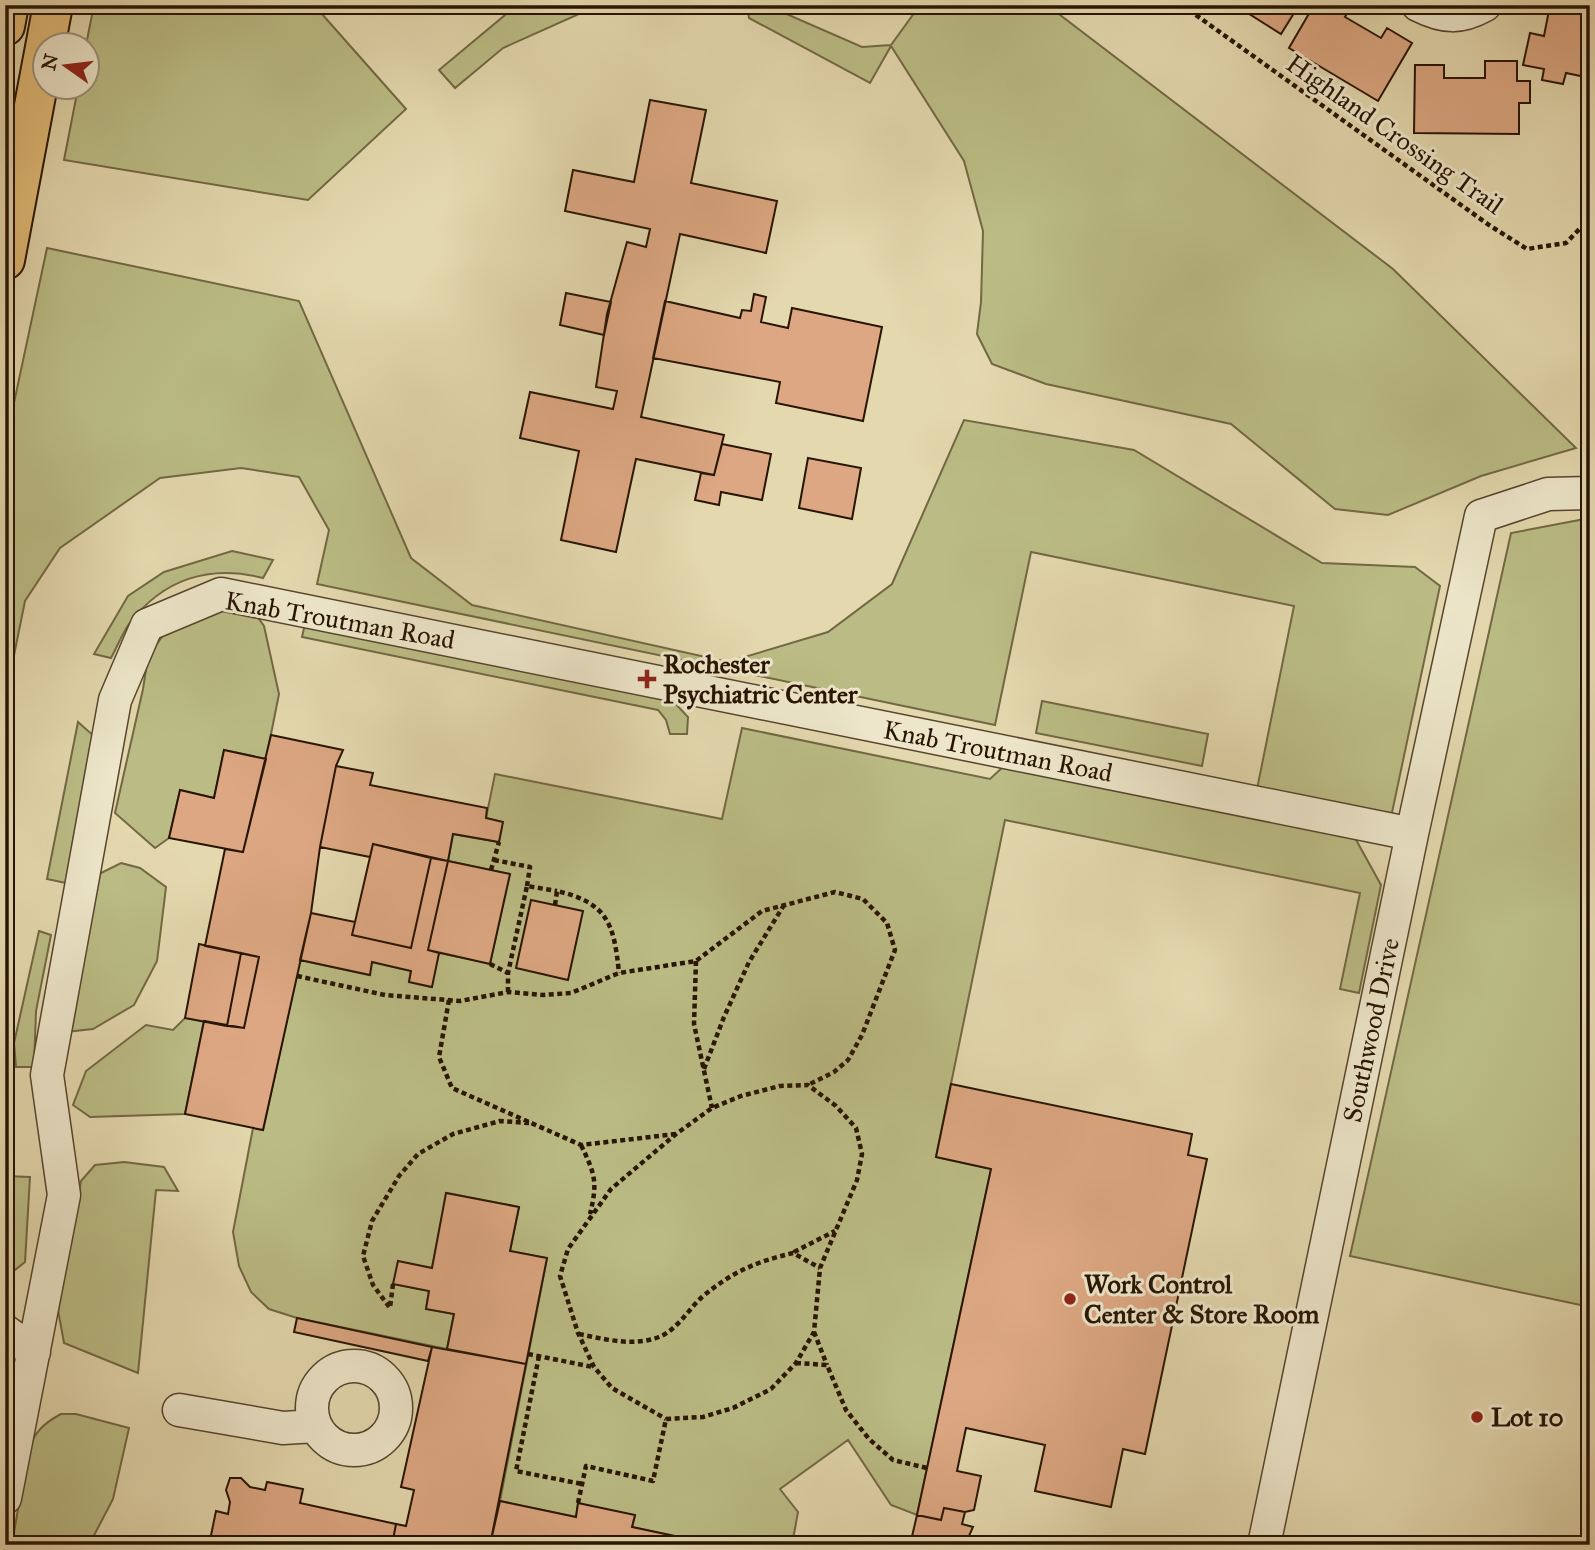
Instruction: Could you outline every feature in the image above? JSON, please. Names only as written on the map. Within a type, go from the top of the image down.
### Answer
[{"type":"main road","points":[[5,26],[9,5]]},
{"type":"main road","points":[[5,260],[12,194],[53,5]]},
{"type":"street","points":[[1418,5],[1436,14],[1466,15],[1485,5]]},
{"type":"street","name":"Southwood Drive","points":[[1264,1545],[1481,516],[1548,494],[1590,493]]},
{"type":"street","name":"Knab Troutman Road","points":[[5,1498],[64,1195],[47,1075],[115,699],[147,625],[220,594],[1412,834]]},
{"type":"street","points":[[5,1331],[34,1352]]},
{"type":"street","points":[[179,1410],[283,1428],[316,1426]]},
{"type":"path","name":"Highland Crossing Trail","points":[[1182,5],[1489,225],[1527,249],[1566,243],[1590,218]]},
{"type":"path","points":[[491,870],[499,842]]},
{"type":"path","points":[[494,860],[530,867],[508,973],[509,992]]},
{"type":"path","points":[[527,886],[583,897],[606,917],[616,947],[619,973]]},
{"type":"path","points":[[555,905],[557,891]]},
{"type":"path","points":[[297,976],[385,995],[460,1001],[509,992],[543,995],[571,993],[619,973],[696,961],[762,911],[835,892],[863,899],[887,923],[895,950],[862,1035],[848,1060],[834,1072],[808,1085],[780,1086],[741,1096],[712,1108],[676,1134],[611,1189],[568,1249],[560,1276],[578,1334],[594,1367],[612,1388],[666,1419],[703,1417],[733,1408],[771,1389],[796,1363],[814,1332],[820,1268],[858,1180],[862,1154],[856,1128],[836,1106],[808,1085]]},
{"type":"path","points":[[704,1069],[724,1017],[750,962],[784,905]]},
{"type":"path","points":[[696,961],[694,1024],[712,1108]]},
{"type":"path","points":[[490,964],[508,973]]},
{"type":"path","points":[[449,1000],[439,1057],[452,1088],[581,1145],[676,1134]]},
{"type":"path","points":[[393,1284],[390,1308],[373,1285],[363,1256],[372,1221],[399,1176],[418,1154],[453,1134],[499,1121],[534,1124]]},
{"type":"path","points":[[581,1145],[594,1174],[595,1195],[589,1218]]},
{"type":"path","points":[[578,1334],[639,1342],[660,1337],[701,1299],[736,1272],[760,1261],[793,1253],[835,1231]]},
{"type":"path","points":[[793,1253],[820,1268]]},
{"type":"path","points":[[814,1332],[846,1410],[869,1439],[893,1460],[927,1468]]},
{"type":"path","points":[[528,1354],[594,1367]]},
{"type":"path","points":[[539,1356],[516,1471],[582,1484]]},
{"type":"path","points":[[796,1363],[827,1365]]},
{"type":"path","points":[[578,1503],[586,1466],[653,1481],[666,1419]]},
{"type":"green space","points":[[94,5],[314,5],[406,109],[308,200],[64,160],[75,102],[102,102],[102,32],[89,32]]},
{"type":"green space","points":[[517,5],[719,5],[719,12],[581,13],[503,48],[455,88],[439,70]]},
{"type":"green space","points":[[747,5],[766,5],[862,47],[891,45],[920,5],[1047,5],[1393,269],[1576,448],[1481,476],[1388,515],[1335,509],[1231,424],[1046,384],[992,364],[977,334],[981,302],[983,231],[964,161],[891,46],[870,83],[749,18]]},
{"type":"green space","points":[[47,248],[299,301],[411,558],[472,605],[728,662],[828,632],[892,584],[964,420],[1134,450],[1322,563],[1415,567],[1440,586],[1390,822],[1256,794],[1294,606],[1031,552],[995,725],[317,584],[329,530],[299,477],[241,468],[160,478],[60,548],[25,601],[5,700],[5,445]]},
{"type":"green space","points":[[1590,518],[1590,1307],[1350,1256],[1511,533]]},
{"type":"green space","points":[[232,551],[273,560],[263,578],[224,573],[188,579],[172,586],[142,609],[129,624],[111,658],[94,654],[128,596],[164,572]]},
{"type":"green space","points":[[212,608],[254,612],[264,626],[279,694],[266,759],[224,750],[214,798],[180,790],[169,838],[155,848],[115,813],[148,657],[168,628]]},
{"type":"green space","points":[[305,624],[671,699],[688,717],[687,734],[670,734],[666,720],[658,710],[302,637]]},
{"type":"green space","points":[[1042,701],[1208,734],[1202,766],[1036,733]]},
{"type":"green space","points":[[78,722],[95,737],[66,883],[47,879]]},
{"type":"green space","points":[[742,728],[990,779],[1005,765],[1355,838],[1381,885],[1359,993],[1340,989],[1360,893],[1005,820],[936,1157],[991,1169],[917,1515],[891,1505],[848,1440],[780,1489],[798,1512],[792,1545],[717,1545],[632,1527],[635,1516],[578,1504],[576,1517],[500,1501],[547,1258],[510,1251],[519,1207],[447,1193],[432,1268],[398,1262],[394,1284],[429,1291],[426,1309],[454,1314],[447,1349],[297,1318],[269,1309],[251,1292],[239,1266],[233,1232],[253,1128],[263,1130],[300,960],[369,975],[372,962],[411,971],[409,982],[431,987],[439,953],[490,963],[510,874],[448,861],[453,834],[499,842],[502,822],[486,818],[495,774],[722,819]]},
{"type":"green space","points":[[121,863],[140,868],[166,887],[157,961],[134,1005],[93,1029],[65,1032],[97,875]]},
{"type":"green space","points":[[39,931],[51,935],[36,1011],[34,1067],[16,1067],[14,1043]]},
{"type":"green space","points":[[185,1018],[204,1021],[185,1114],[90,1117],[73,1105],[86,1071],[146,1025],[173,1030]]},
{"type":"green space","points":[[124,1162],[164,1167],[178,1191],[156,1190],[138,1373],[64,1343],[58,1310],[81,1181],[95,1165]]},
{"type":"green space","points":[[5,1176],[30,1177],[25,1262],[5,1278]]},
{"type":"green space","points":[[61,1414],[76,1414],[129,1428],[113,1499],[89,1545],[12,1545],[28,1449],[41,1428]]},
{"type":"building","points":[[1235,5],[1299,5],[1281,34]]},
{"type":"building","points":[[1314,5],[1352,5],[1345,17],[1381,38],[1387,28],[1412,43],[1378,101],[1289,48]]},
{"type":"building","points":[[1550,5],[1590,5],[1590,78],[1566,73],[1563,84],[1542,80],[1544,69],[1523,65],[1530,33],[1544,36]]},
{"type":"building","points":[[1485,61],[1517,61],[1517,81],[1530,81],[1530,103],[1519,103],[1519,134],[1414,133],[1415,65],[1444,65],[1444,78],[1485,78]]},
{"type":"building","points":[[650,100],[706,110],[691,183],[777,201],[766,253],[680,234],[641,417],[724,435],[714,475],[636,459],[616,552],[561,540],[579,451],[520,438],[530,392],[613,409],[617,391],[596,387],[607,314],[627,242],[646,247],[650,229],[565,211],[573,170],[634,182]]},
{"type":"building","points":[[566,293],[611,302],[604,335],[560,325]]},
{"type":"building","points":[[754,294],[766,297],[761,322],[788,328],[792,308],[882,327],[863,421],[776,403],[780,382],[653,358],[665,301],[740,318],[742,310],[751,311]]},
{"type":"building","points":[[722,444],[771,454],[762,500],[721,492],[719,505],[695,500],[701,473],[714,475]]},
{"type":"building","points":[[808,458],[861,468],[852,519],[799,508]]},
{"type":"building","points":[[271,735],[343,750],[336,766],[320,847],[311,913],[263,1130],[185,1114],[204,1021],[244,1028],[259,957],[205,946],[225,849],[243,852]]},
{"type":"building","points":[[224,750],[266,759],[243,852],[169,838],[180,790],[214,798]]},
{"type":"building","points":[[336,766],[373,773],[370,785],[487,808],[486,818],[503,822],[499,842],[453,834],[448,861],[373,844],[370,857],[320,847]]},
{"type":"building","points":[[373,844],[431,858],[411,948],[352,935]]},
{"type":"building","points":[[431,858],[448,861],[428,950],[439,953],[432,987],[409,982],[411,971],[372,962],[370,975],[300,960],[311,913],[355,922],[352,935],[411,948]]},
{"type":"building","points":[[448,861],[510,874],[490,964],[428,950]]},
{"type":"building","points":[[531,900],[583,911],[568,980],[516,968]]},
{"type":"building","points":[[199,944],[241,953],[227,1026],[185,1018]]},
{"type":"building","points":[[241,953],[259,957],[244,1028],[227,1026]]},
{"type":"building","name":"Work Control Center & Store Room","points":[[951,1084],[1192,1134],[1188,1155],[1207,1159],[1145,1454],[1123,1449],[1111,1507],[1035,1491],[1045,1445],[966,1428],[957,1471],[981,1476],[974,1510],[965,1512],[944,1508],[941,1520],[917,1515],[991,1169],[936,1157]]},
{"type":"building","points":[[446,1193],[519,1207],[510,1251],[547,1258],[526,1364],[447,1349],[454,1314],[426,1309],[429,1291],[393,1284],[398,1261],[432,1268]]},
{"type":"building","points":[[297,1318],[432,1347],[428,1361],[294,1332]]},
{"type":"building","points":[[432,1347],[526,1364],[490,1545],[392,1545],[396,1524],[406,1526],[414,1490],[401,1487]]},
{"type":"building","points":[[230,1478],[241,1478],[250,1487],[265,1490],[267,1482],[303,1489],[300,1503],[396,1524],[392,1545],[209,1545],[216,1511],[228,1514],[230,1502],[226,1490]]},
{"type":"building","points":[[500,1501],[576,1517],[578,1503],[635,1515],[632,1527],[717,1545],[490,1545]]},
{"type":"building","points":[[944,1508],[965,1512],[962,1524],[973,1527],[965,1545],[910,1545],[917,1515],[941,1520]]},
{"type":"place","name":"Rochester Psychiatric Center","points":[[647,679]]},
{"type":"place","name":"Work Control Center & Store Room","points":[[1070,1299]]},
{"type":"place","name":"Lot 10","points":[[1477,1417]]}]
